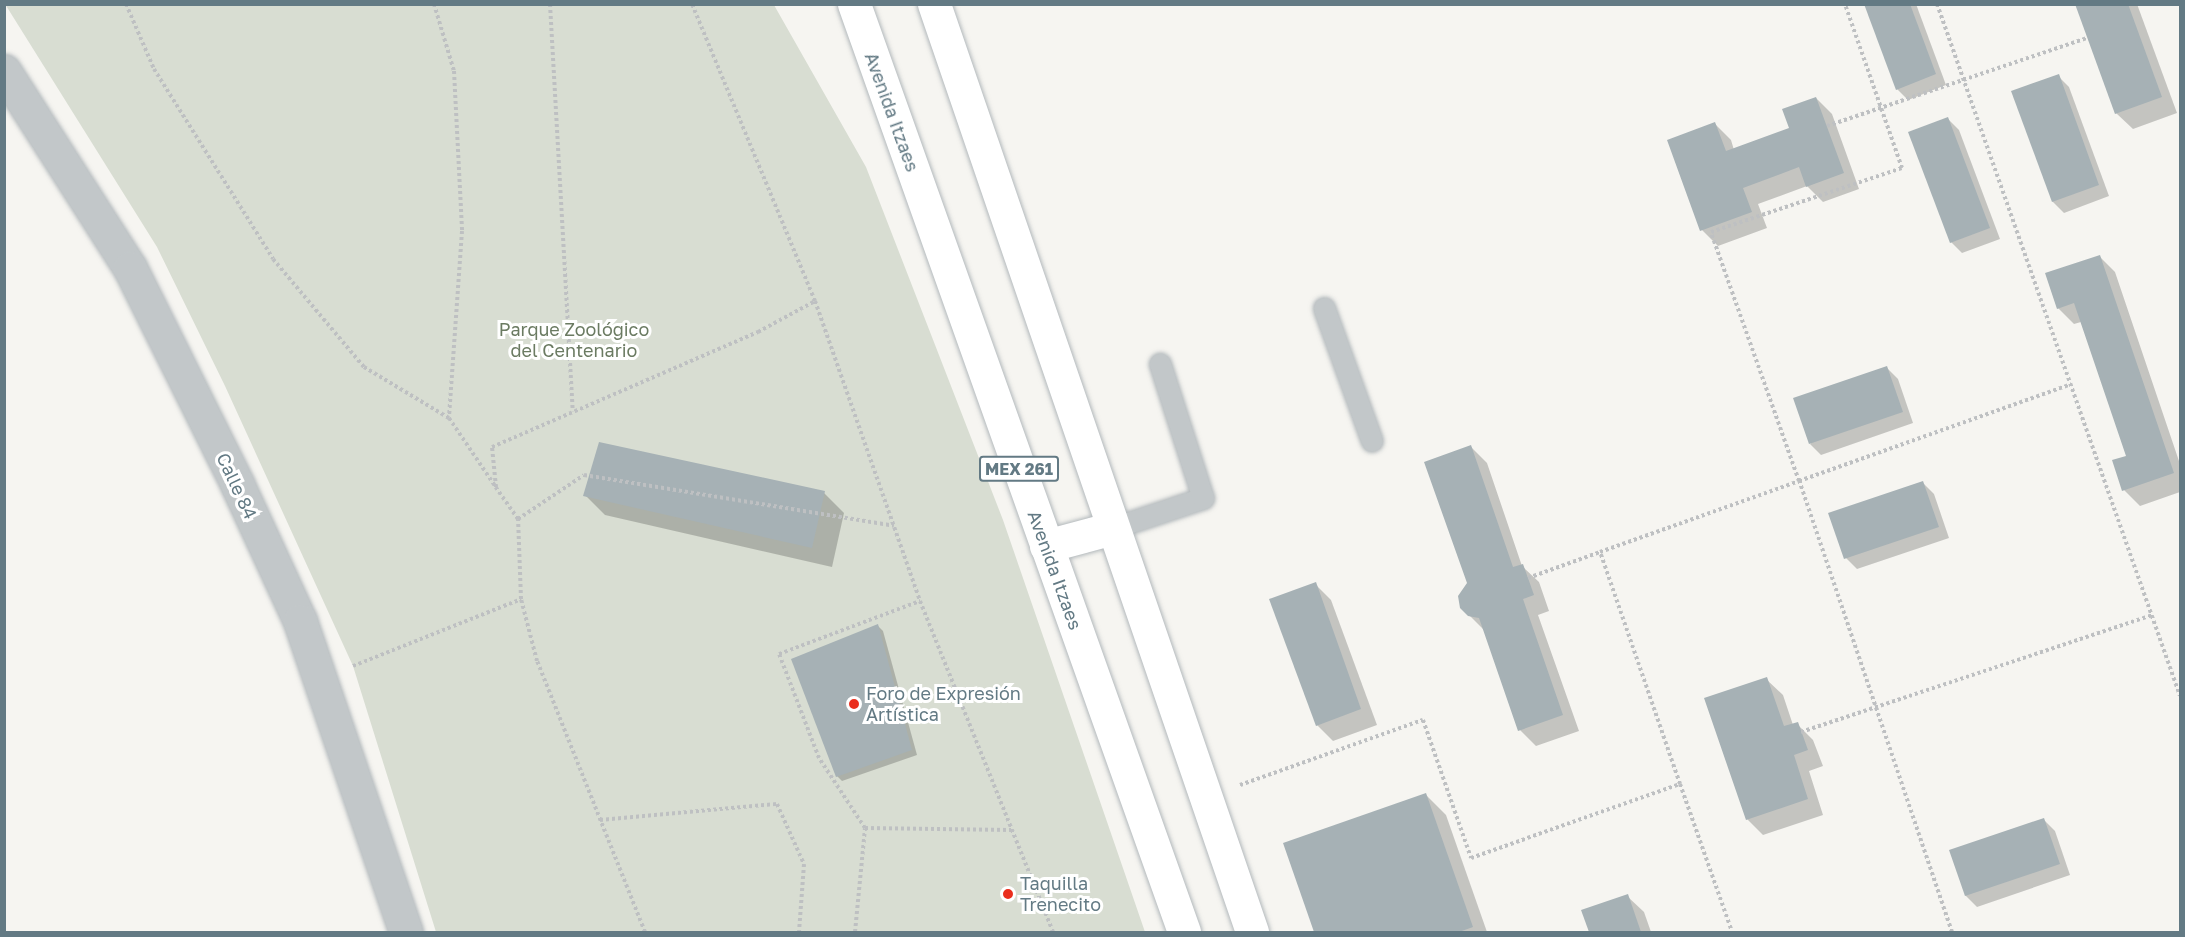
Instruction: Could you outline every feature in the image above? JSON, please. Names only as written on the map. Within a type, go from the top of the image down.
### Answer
[{"type":"main road","name":"Avenida Itzaes","points":[[854,4],[1184,933]]},
{"type":"main road","points":[[934,4],[1252,933]]},
{"type":"main road","points":[[1046,546],[1113,528]]},
{"type":"street","name":"Calle 84","points":[[4,71],[130,268],[242,495],[300,621],[405,933]]},
{"type":"lane","points":[[1324,308],[1372,441]]},
{"type":"lane","points":[[1113,528],[1203,498],[1160,364]]},
{"type":"path","points":[[126,4],[154,69],[273,259],[364,367],[449,418],[518,519],[520,599],[537,661],[645,933]]},
{"type":"path","points":[[434,4],[454,71],[462,231],[449,418]]},
{"type":"path","points":[[550,4],[573,412]]},
{"type":"path","points":[[692,4],[815,301],[920,601],[1053,933]]},
{"type":"path","points":[[1845,4],[1902,168],[1711,232],[1952,933]]},
{"type":"path","points":[[1938,4],[2181,696]]},
{"type":"path","points":[[1827,126],[2087,38]]},
{"type":"path","points":[[496,487],[492,447],[758,332],[815,301]]},
{"type":"path","points":[[1528,578],[2071,384]]},
{"type":"path","points":[[518,519],[584,475],[894,526]]},
{"type":"path","points":[[1600,552],[1732,933]]},
{"type":"path","points":[[353,666],[520,599]]},
{"type":"path","points":[[855,933],[865,828],[819,758],[779,654],[920,601]]},
{"type":"path","points":[[1801,732],[2152,615]]},
{"type":"path","points":[[1240,785],[1423,720],[1471,858],[1680,784]]},
{"type":"path","points":[[600,820],[777,804],[804,864],[799,933]]},
{"type":"path","points":[[865,828],[1011,830]]},
{"type":"green space","name":"Parque Zoológico del Centenario","points":[[5,4],[774,5],[866,167],[1003,520],[1145,932],[436,932],[353,666],[225,386],[157,247]]},
{"type":"building","points":[[1864,4],[1910,4],[1936,74],[1896,90]]},
{"type":"building","points":[[2075,4],[2128,4],[2162,97],[2115,114]]},
{"type":"building","points":[[2059,74],[2099,185],[2052,202],[2011,91]]},
{"type":"building","points":[[1816,97],[1844,173],[1806,187],[1799,167],[1743,188],[1752,212],[1700,231],[1667,140],[1715,122],[1726,151],[1789,128],[1782,109]]},
{"type":"building","points":[[1948,117],[1990,228],[1950,243],[1908,132]]},
{"type":"building","points":[[2100,255],[2174,473],[2122,491],[2112,460],[2126,456],[2074,303],[2057,309],[2045,273]]},
{"type":"building","points":[[1887,366],[1903,412],[1809,444],[1793,398]]},
{"type":"building","points":[[599,442],[825,491],[812,548],[583,496]]},
{"type":"building","points":[[1471,445],[1513,567],[1523,564],[1534,595],[1523,599],[1563,715],[1518,731],[1479,618],[1468,616],[1460,608],[1458,596],[1467,583],[1424,462]]},
{"type":"building","points":[[1923,481],[1939,527],[1844,559],[1828,513]]},
{"type":"building","points":[[1316,582],[1361,709],[1316,726],[1269,599]]},
{"type":"building","name":"Foro de Expresión Artística","points":[[878,624],[912,750],[836,777],[791,659]]},
{"type":"building","points":[[1767,677],[1784,726],[1798,722],[1808,750],[1794,755],[1808,799],[1746,820],[1704,698]]},
{"type":"building","points":[[1426,793],[1473,927],[1459,932],[1314,932],[1283,843]]},
{"type":"building","points":[[2044,818],[2060,864],[1965,896],[1949,850]]},
{"type":"building","points":[[1628,894],[1641,932],[1589,932],[1581,910]]},
{"type":"place","name":"Foro de Expresión Artística","points":[[854,704]]},
{"type":"place","name":"Taquilla Trenecito","points":[[1008,894]]}]
